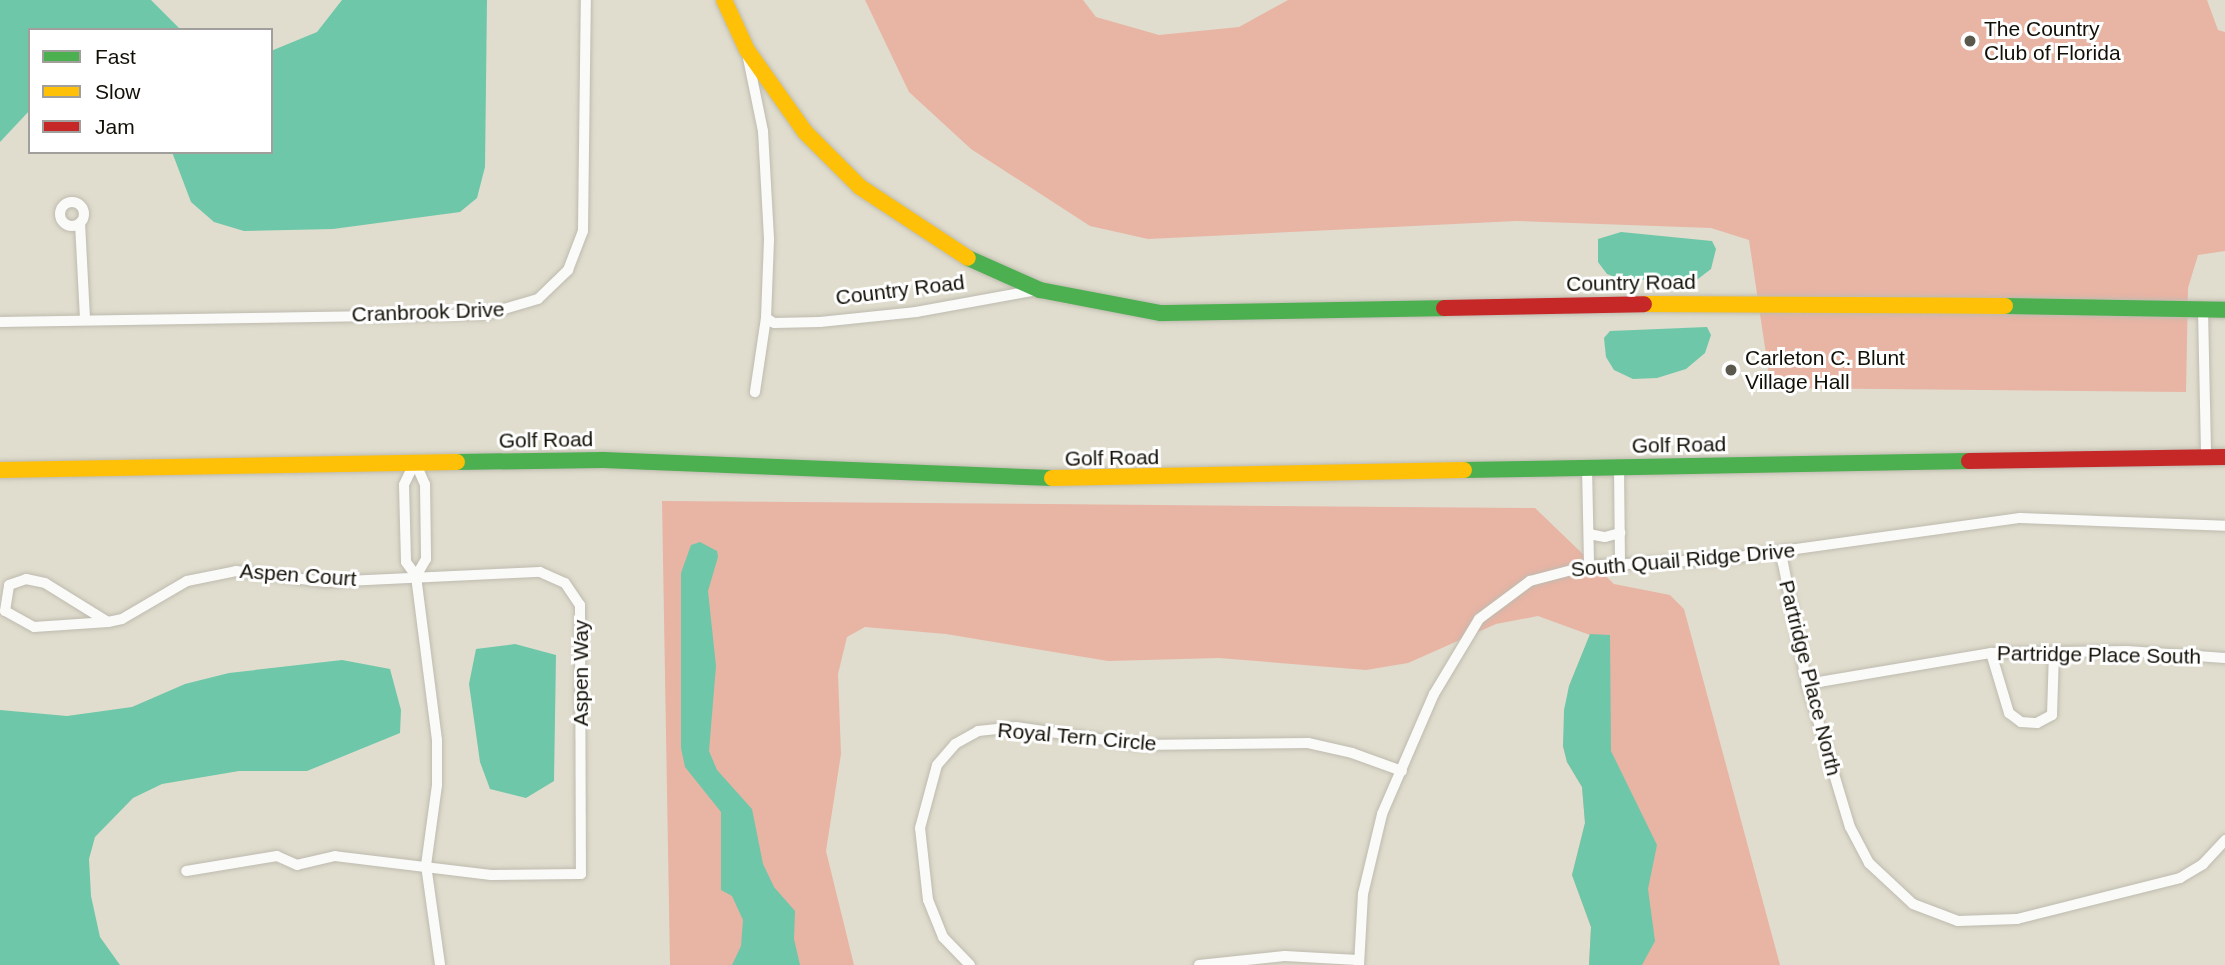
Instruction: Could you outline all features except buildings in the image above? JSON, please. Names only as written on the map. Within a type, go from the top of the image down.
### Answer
[{"type":"street","name":"Cranbrook Drive","points":[[0,322],[487,314],[538,299],[568,270],[583,230],[586,0]]},
{"type":"street","name":"Country Road","points":[[724,0],[747,50],[805,132],[860,187],[956,253],[1040,290],[1161,313],[1756,302],[2225,310]]},
{"type":"street","points":[[747,50],[763,131],[767,185],[766,318],[755,392]]},
{"type":"street","points":[[80,223],[85,320]]},
{"type":"street","name":"Country Road","points":[[766,318],[774,323],[820,322],[916,312],[1040,290]]},
{"type":"street","points":[[2203,309],[2206,457]]},
{"type":"street","name":"Golf Road","points":[[0,470],[625,460],[1112,480],[1587,467],[2225,457]]},
{"type":"street","points":[[415,463],[425,484],[426,559],[416,576]]},
{"type":"street","points":[[415,463],[404,485],[405,562],[416,576],[438,767],[426,865],[440,965]]},
{"type":"street","points":[[1587,467],[1589,566]]},
{"type":"street","points":[[1619,467],[1620,565]]},
{"type":"street","name":"South Quail Ridge Drive","points":[[1359,962],[1370,857],[1382,814],[1446,673],[1479,620],[1530,581],[1589,566],[1781,553],[2020,518],[2225,526]]},
{"type":"street","points":[[1588,534],[1605,537],[1620,533]]},
{"type":"street","name":"Partridge Place North","points":[[1781,553],[1807,684],[1858,845],[1889,885],[1931,913],[1958,920],[1998,922],[2163,885],[2196,869],[2225,841]]},
{"type":"street","name":"Aspen Court","points":[[107,622],[45,583],[26,579],[9,584],[5,611],[34,627],[107,622],[122,619],[187,581],[226,571],[326,582],[416,576]]},
{"type":"street","name":"Aspen Way","points":[[416,576],[540,572],[565,583],[580,605],[581,874],[491,875],[426,865]]},
{"type":"street","points":[[1991,653],[2009,713],[2021,722],[2037,723],[2052,715],[2054,651]]},
{"type":"street","name":"Partridge Place South","points":[[1807,684],[1991,653],[2054,651],[2225,657]]},
{"type":"street","name":"Royal Tern Circle","points":[[970,965],[948,945],[931,910],[922,873],[920,828],[936,765],[955,744],[978,731],[1016,727],[1151,745],[1308,743],[1352,752],[1402,771]]},
{"type":"street","points":[[186,871],[277,856],[297,865],[335,856],[426,865]]},
{"type":"street","points":[[1199,965],[1285,956],[1359,962]]},
{"type":"shaded area","points":[[0,0],[151,0],[179,28],[28,28],[28,112],[0,142]]},
{"type":"shaded area","points":[[342,0],[487,0],[485,167],[477,198],[460,212],[333,229],[244,231],[214,222],[191,202],[173,154],[273,154],[273,50],[317,32]]},
{"type":"shaded area","name":"The Country Club of Florida","points":[[865,0],[1083,0],[1096,17],[1159,35],[1239,27],[1288,0],[2207,0],[2218,30],[2225,32],[2225,251],[2198,255],[2188,288],[2186,392],[1771,388],[1749,240],[1711,228],[1516,221],[1148,239],[1090,226],[971,149],[909,92]]},
{"type":"shaded area","points":[[1621,232],[1712,241],[1716,249],[1711,269],[1694,282],[1655,278],[1628,282],[1607,274],[1598,262],[1598,239]]},
{"type":"shaded area","points":[[1707,327],[1711,335],[1705,353],[1686,369],[1657,378],[1633,379],[1614,370],[1606,357],[1604,338],[1610,331]]},
{"type":"shaded area","points":[[662,501],[1535,508],[1614,584],[1670,595],[1684,609],[1780,965],[1589,965],[1591,927],[1572,875],[1585,823],[1582,787],[1567,762],[1563,746],[1569,686],[1590,635],[1538,616],[1496,624],[1408,663],[1366,670],[1219,658],[1108,661],[946,634],[865,627],[847,637],[838,674],[841,754],[826,851],[854,965],[670,965]]},
{"type":"shaded area","points":[[700,542],[717,551],[718,557],[708,591],[716,666],[709,751],[717,770],[752,809],[763,864],[774,887],[795,911],[794,939],[800,965],[732,965],[741,946],[743,920],[732,896],[721,890],[721,812],[685,767],[681,748],[681,573],[691,545]]},
{"type":"shaded area","points":[[1590,634],[1610,635],[1611,751],[1657,845],[1648,889],[1655,941],[1642,965],[1589,965],[1591,927],[1572,875],[1585,823],[1582,787],[1567,762],[1563,746],[1564,710],[1569,686]]},
{"type":"shaded area","points":[[515,644],[556,655],[554,781],[526,798],[490,789],[480,762],[469,684],[476,649]]},
{"type":"shaded area","points":[[342,660],[390,669],[401,710],[400,733],[307,771],[239,771],[162,784],[133,798],[95,837],[89,859],[91,896],[100,937],[120,965],[0,965],[0,710],[67,716],[132,707],[185,684],[229,673]]},
{"type":"traffic: fast","points":[[968,258],[1040,290],[1161,313],[1444,308]]},
{"type":"traffic: fast","points":[[2005,306],[2225,310]]},
{"type":"traffic: fast","points":[[457,462],[603,460],[1052,478]]},
{"type":"traffic: fast","points":[[1464,470],[1969,461]]},
{"type":"traffic: slow","points":[[724,0],[747,50],[805,132],[860,187],[968,258]]},
{"type":"traffic: slow","points":[[1644,304],[2005,306]]},
{"type":"traffic: slow","points":[[0,470],[457,462]]},
{"type":"traffic: slow","points":[[1052,478],[1464,470]]},
{"type":"traffic: jam","points":[[1444,308],[1644,304]]},
{"type":"traffic: jam","points":[[1969,461],[2225,457]]},
{"type":"place","name":"The Country Club of Florida","points":[[1970,41]]},
{"type":"place","name":"Carleton C. Blunt Village Hall","points":[[1731,370]]}]
